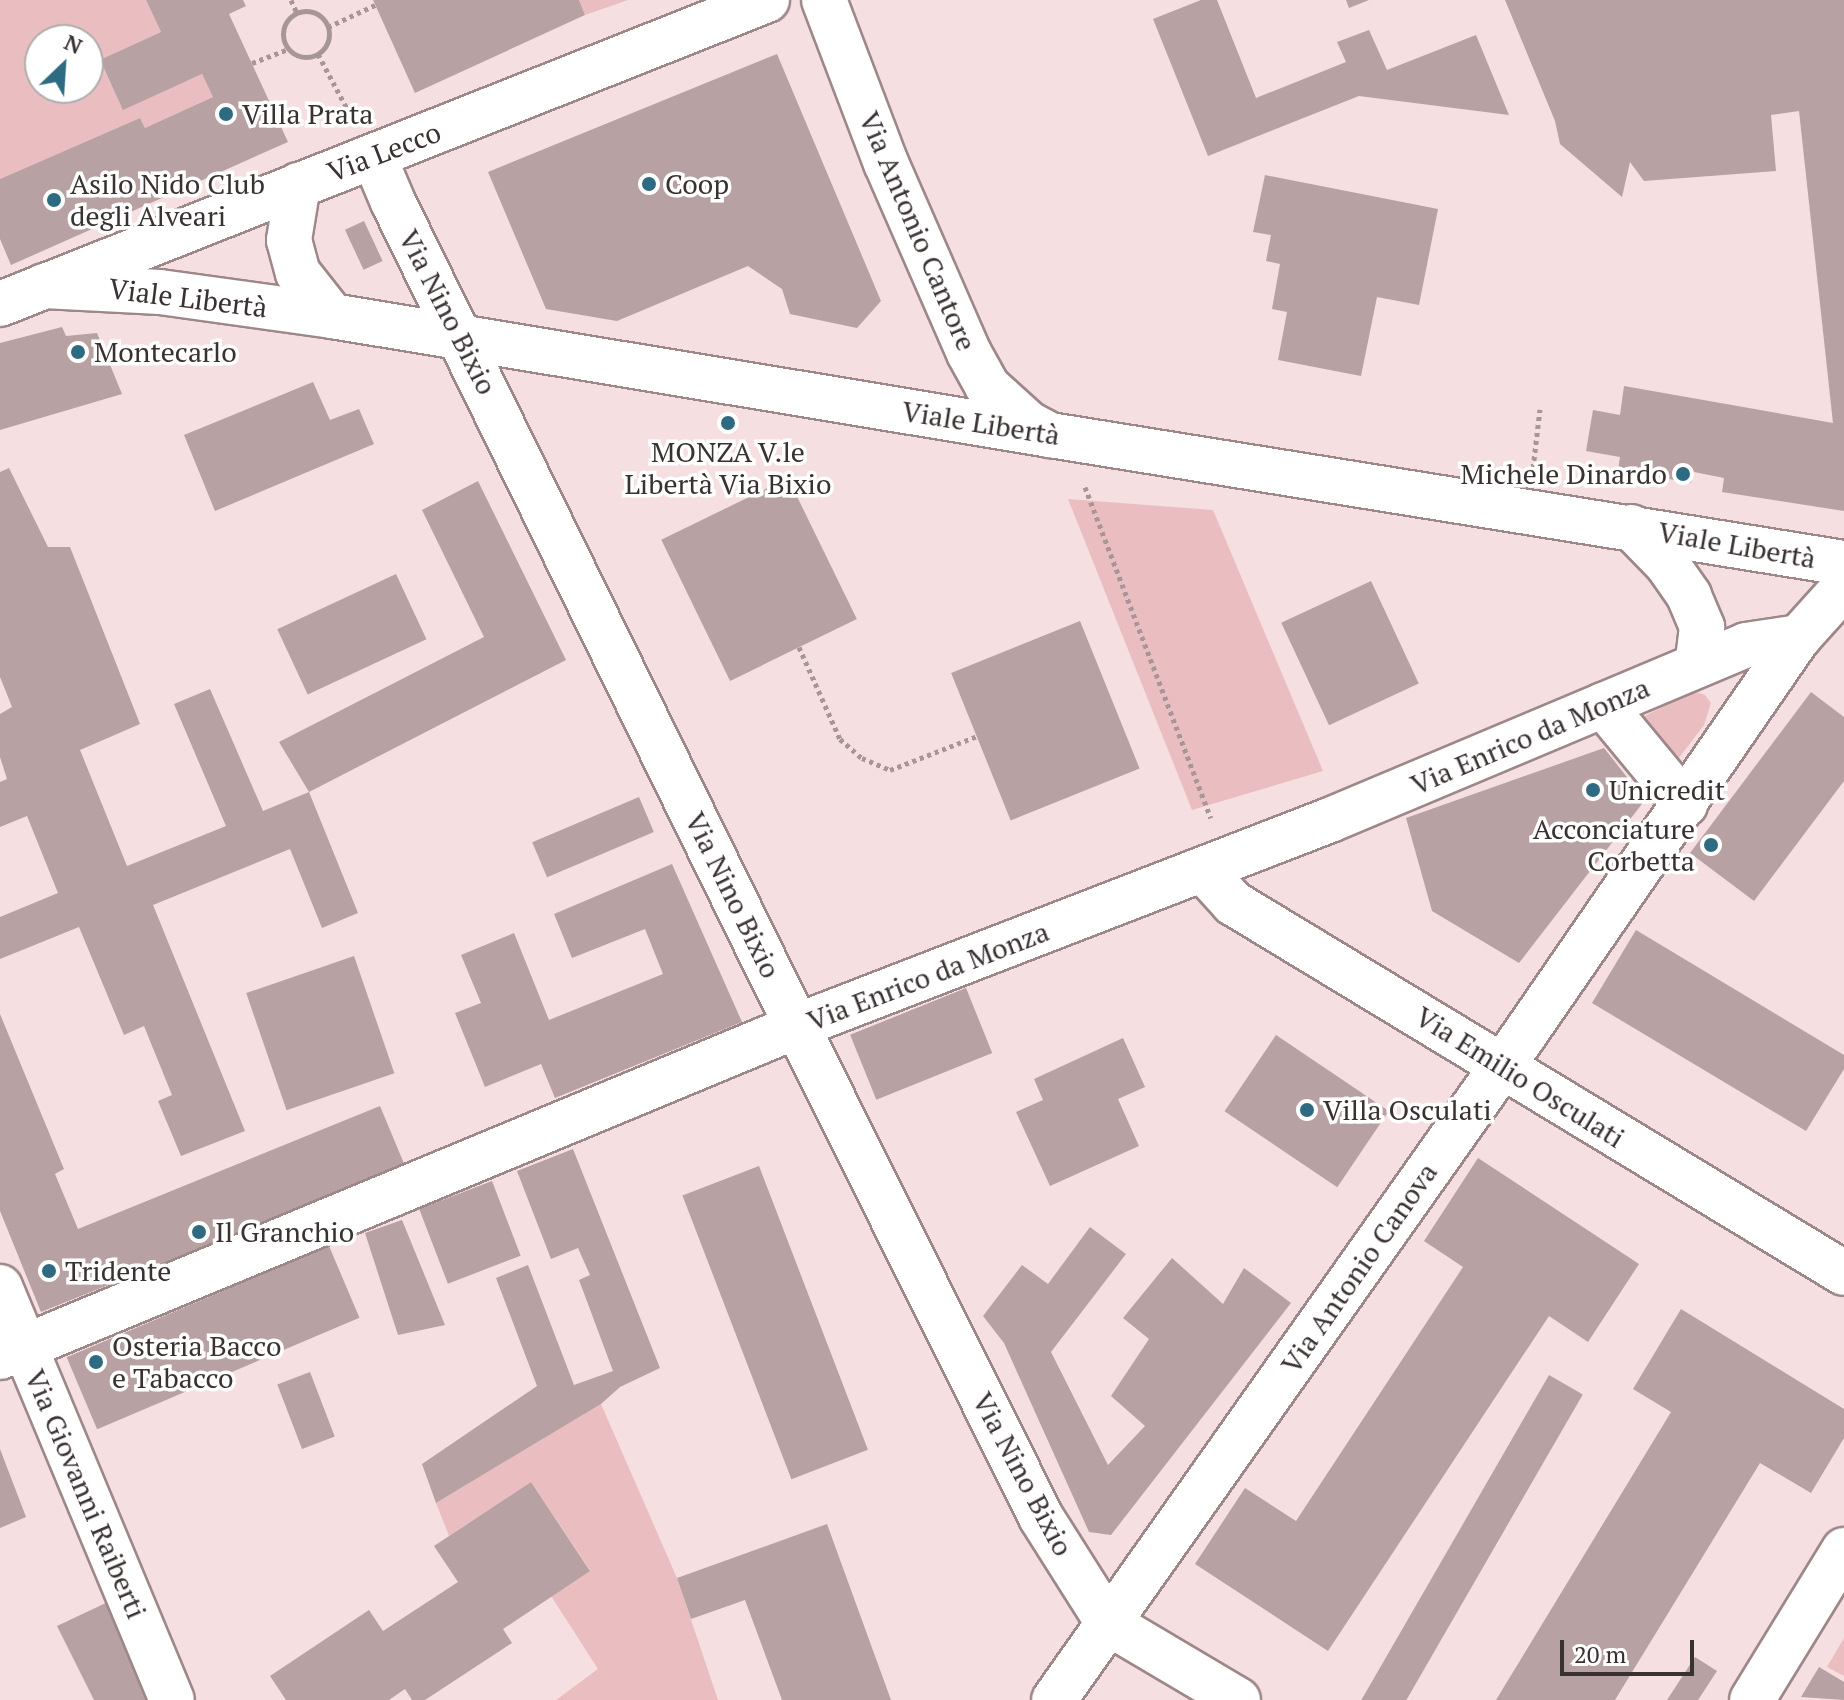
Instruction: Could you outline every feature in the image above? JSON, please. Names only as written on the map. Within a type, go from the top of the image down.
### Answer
[{"type":"street","name":"Via Lecco","points":[[0,304],[767,0]]},
{"type":"street","name":"Via Antonio Cantore","points":[[824,0],[886,163],[977,370],[987,386],[1012,411],[1058,436]]},
{"type":"street","name":"Via Nino Bixio","points":[[374,157],[393,202],[797,1026],[1041,1517],[1108,1623]]},
{"type":"street","name":"Viale Libertà","points":[[298,185],[289,240],[298,273],[332,316]]},
{"type":"street","name":"Viale Libertà","points":[[44,286],[160,292],[332,316],[1844,563]]},
{"type":"street","name":"Viale Libertà","points":[[1631,527],[1667,564],[1689,596],[1702,627],[1697,665]]},
{"type":"street","points":[[1799,637],[1844,587]]},
{"type":"street","name":"Via Enrico da Monza","points":[[12,1352],[797,1026],[1330,820],[1746,645],[1799,637]]},
{"type":"street","name":"Via Antonio Canova","points":[[1054,1700],[1501,1067],[1799,637]]},
{"type":"street","points":[[1603,705],[1685,804]]},
{"type":"street","name":"Via Emilio Osculati","points":[[1215,865],[1233,903],[1844,1273]]},
{"type":"street","name":"Via Giovanni Raiberti","points":[[0,1287],[12,1352],[172,1700]]},
{"type":"street","points":[[1752,1700],[1844,1550]]},
{"type":"street","points":[[1108,1623],[1238,1700]]},
{"type":"path","points":[[291,0],[297,13]]},
{"type":"path","points":[[328,27],[375,5]]},
{"type":"path","points":[[297,13],[313,13],[328,27],[328,41],[318,54],[304,58],[288,49],[284,29],[297,13]]},
{"type":"path","points":[[252,63],[288,49]]},
{"type":"path","points":[[318,54],[352,118]]},
{"type":"path","points":[[1528,510],[1540,409]]},
{"type":"path","points":[[1058,436],[1215,865]]},
{"type":"path","points":[[799,647],[840,739],[862,758],[890,770],[977,736]]},
{"type":"shaded area","points":[[0,0],[146,0],[161,32],[104,59],[104,24],[24,24],[24,104],[104,104],[104,69],[123,109],[202,74],[213,97],[145,128],[140,118],[0,179]]},
{"type":"shaded area","points":[[579,0],[628,0],[585,15]]},
{"type":"shaded area","points":[[1068,499],[1213,510],[1323,771],[1192,810]]},
{"type":"shaded area","points":[[1693,691],[1705,695],[1711,703],[1704,725],[1675,763],[1639,719]]},
{"type":"shaded area","points":[[601,1404],[677,1578],[718,1700],[556,1700],[598,1669],[551,1596],[590,1570],[531,1482],[449,1536],[436,1503]]},
{"type":"shaded area","points":[[1844,1638],[1844,1676],[1827,1667]]},
{"type":"building","name":"Villa Prata","points":[[146,0],[243,0],[246,6],[229,14],[288,142],[11,265],[0,239],[0,179],[140,118],[145,128],[213,97],[202,74],[123,110],[104,69],[104,58],[161,32]]},
{"type":"building","name":"Villa Prata","points":[[373,0],[579,0],[585,15],[415,93]]},
{"type":"building","points":[[1201,0],[1217,0],[1256,98],[1346,62],[1337,42],[1369,30],[1387,70],[1476,35],[1509,115],[1359,96],[1208,156],[1153,19]]},
{"type":"building","points":[[1346,0],[1369,0],[1349,8]]},
{"type":"building","points":[[1505,0],[1844,0],[1844,511],[1722,492],[1724,478],[1694,472],[1691,483],[1618,470],[1620,457],[1586,451],[1593,410],[1620,415],[1624,386],[1833,423],[1799,111],[1771,115],[1776,171],[1644,181],[1630,162],[1622,197],[1560,144],[1555,121]]},
{"type":"building","points":[[777,54],[881,301],[857,328],[790,314],[782,289],[748,266],[617,321],[546,309],[488,172]]},
{"type":"building","points":[[1265,175],[1438,209],[1419,305],[1377,297],[1361,376],[1278,360],[1287,312],[1272,309],[1280,264],[1266,261],[1271,235],[1253,232]]},
{"type":"building","points":[[364,221],[383,261],[364,270],[345,230]]},
{"type":"building","points":[[62,327],[66,336],[97,333],[122,394],[0,430],[0,343]]},
{"type":"building","points":[[313,382],[330,420],[359,409],[374,444],[215,511],[184,435]]},
{"type":"building","points":[[9,468],[48,547],[70,547],[140,724],[80,750],[127,866],[226,826],[174,704],[210,689],[263,811],[309,792],[358,913],[322,928],[290,849],[153,905],[245,1131],[181,1156],[158,1101],[172,1095],[144,1026],[124,1035],[79,927],[0,959],[0,917],[58,893],[27,816],[0,827],[0,782],[7,779],[0,757],[0,714],[12,707],[0,677],[0,472]]},
{"type":"building","points":[[788,478],[857,619],[730,681],[661,540]]},
{"type":"building","points":[[478,481],[566,660],[309,792],[279,742],[484,637],[422,510]]},
{"type":"building","points":[[396,574],[426,639],[308,695],[277,629]]},
{"type":"building","points":[[1371,581],[1419,683],[1329,725],[1281,623]]},
{"type":"building","points":[[1080,621],[1140,768],[1011,820],[951,673]]},
{"type":"building","points":[[1811,692],[1844,717],[1844,781],[1754,901],[1690,853]]},
{"type":"building","points":[[1604,748],[1645,800],[1519,963],[1432,911],[1406,818]]},
{"type":"building","points":[[639,797],[654,832],[547,877],[532,842]]},
{"type":"building","points":[[672,864],[742,1022],[555,1098],[541,1064],[485,1087],[455,1013],[481,1003],[461,955],[514,933],[549,1020],[663,974],[645,929],[572,958],[554,914]]},
{"type":"building","points":[[1636,930],[1844,1055],[1844,1069],[1806,1131],[1592,1003]]},
{"type":"building","points":[[354,956],[394,1073],[287,1110],[246,993]]},
{"type":"building","points":[[966,988],[992,1053],[876,1100],[850,1035]]},
{"type":"building","points":[[0,1014],[64,1169],[55,1174],[78,1229],[380,1106],[405,1166],[41,1312],[0,1211]]},
{"type":"building","name":"Villa Osculati","points":[[1276,1035],[1389,1111],[1337,1187],[1225,1111]]},
{"type":"building","points":[[1123,1038],[1145,1087],[1118,1099],[1139,1146],[1050,1186],[1016,1112],[1043,1100],[1034,1079]]},
{"type":"building","points":[[573,1149],[660,1368],[620,1387],[601,1404],[436,1503],[422,1464],[537,1386],[496,1278],[528,1265],[574,1385],[613,1371],[579,1280],[590,1275],[578,1248],[551,1259],[517,1171]]},
{"type":"building","points":[[1478,1158],[1639,1264],[1588,1342],[1549,1316],[1328,1651],[1195,1564],[1245,1488],[1296,1521],[1463,1267],[1424,1241]]},
{"type":"building","points":[[759,1166],[868,1450],[791,1479],[682,1195]]},
{"type":"building","points":[[492,1181],[521,1256],[448,1284],[419,1209]]},
{"type":"building","points":[[402,1220],[445,1325],[398,1335],[365,1233]]},
{"type":"building","points":[[1090,1227],[1126,1254],[1051,1352],[1108,1465],[1145,1426],[1111,1396],[1149,1339],[1123,1318],[1172,1258],[1223,1304],[1244,1268],[1291,1303],[1111,1535],[1089,1532],[1004,1343],[983,1316],[1022,1265],[1048,1284]]},
{"type":"building","points":[[329,1246],[359,1318],[97,1429],[67,1357]]},
{"type":"building","points":[[1681,1309],[1844,1409],[1844,1438],[1811,1493],[1760,1463],[1615,1700],[1496,1700],[1671,1412],[1633,1389]]},
{"type":"building","points":[[310,1372],[335,1436],[302,1449],[277,1385]]},
{"type":"building","points":[[1549,1375],[1583,1394],[1406,1700],[1361,1700]]},
{"type":"building","points":[[0,1449],[26,1517],[0,1528]]},
{"type":"building","points":[[531,1482],[590,1571],[503,1629],[512,1643],[425,1700],[412,1700],[405,1689],[389,1700],[286,1700],[270,1676],[369,1610],[383,1631],[458,1582],[434,1546]]},
{"type":"building","points":[[827,1524],[891,1700],[782,1700],[745,1600],[691,1619],[677,1578]]},
{"type":"building","points":[[110,1601],[150,1700],[94,1700],[57,1626]]},
{"type":"building","points":[[1695,1657],[1717,1671],[1698,1700],[1667,1700]]},
{"type":"building","points":[[1819,1667],[1844,1682],[1844,1700],[1801,1697]]},
{"type":"place","name":"Villa Prata","points":[[226,114]]},
{"type":"place","name":"Coop","points":[[649,184]]},
{"type":"place","name":"Asilo Nido Club degli Alveari","points":[[54,200]]},
{"type":"place","name":"Montecarlo","points":[[78,352]]},
{"type":"place","name":"MONZA V.le Libertà Via Bixio","points":[[728,423]]},
{"type":"place","name":"Michele Dinardo","points":[[1683,474]]},
{"type":"place","name":"Unicredit","points":[[1593,790]]},
{"type":"place","name":"Acconciature Corbetta","points":[[1711,845]]},
{"type":"place","name":"Villa Osculati","points":[[1307,1110]]},
{"type":"place","name":"Il Granchio","points":[[199,1232]]},
{"type":"place","name":"Tridente","points":[[49,1271]]},
{"type":"place","name":"Osteria Bacco e Tabacco","points":[[96,1362]]}]
